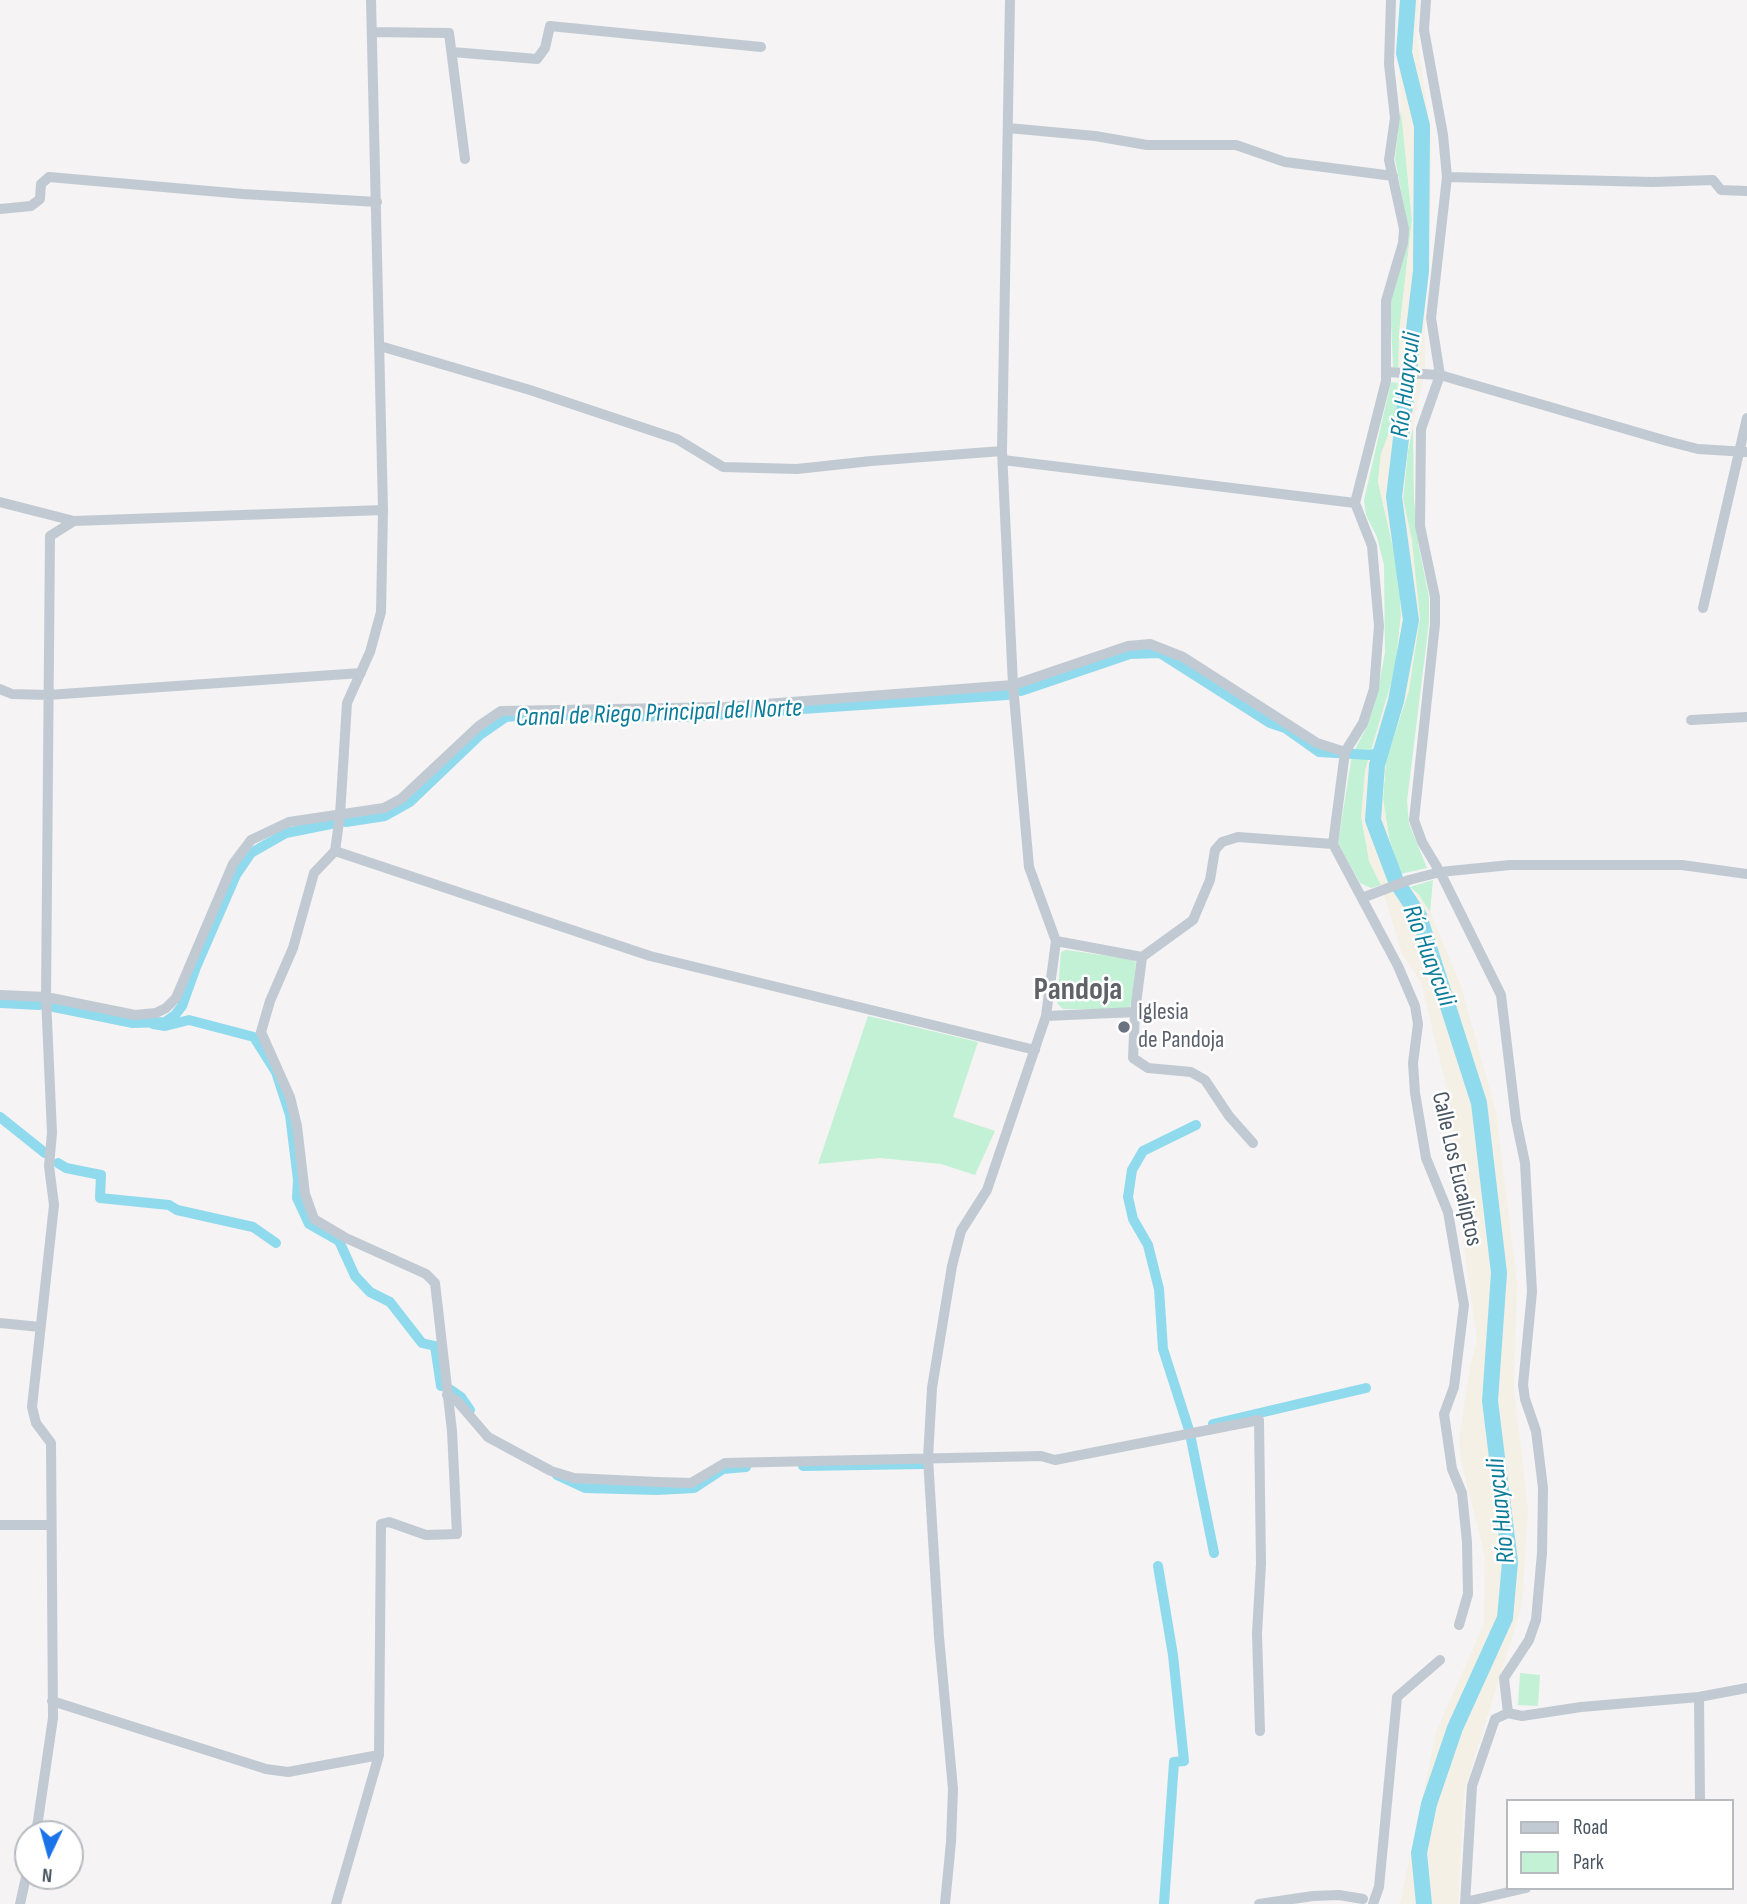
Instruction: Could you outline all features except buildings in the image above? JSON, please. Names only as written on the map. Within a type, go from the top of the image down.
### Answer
[{"type":"street","points":[[336,1904],[379,1755],[381,1524],[389,1521],[426,1535],[457,1534],[452,1432],[435,1283],[426,1274],[345,1238],[314,1219],[305,1194],[297,1126],[289,1097],[261,1032],[270,1000],[293,948],[314,873],[335,851],[347,703],[361,673],[381,612],[383,510],[372,0]]},
{"type":"street","points":[[945,1904],[953,1789],[939,1637],[928,1458],[930,1408],[937,1352],[961,1231],[987,1190],[1046,1017],[1056,941],[1029,867],[1013,685],[1002,455],[1010,0]]},
{"type":"street","points":[[1056,941],[1142,957],[1193,920],[1210,880],[1215,850],[1222,842],[1238,837],[1333,844],[1345,752],[1363,723],[1374,689],[1379,626],[1371,547],[1355,503],[1392,372],[1386,301],[1403,243],[1404,229],[1389,160],[1395,118],[1390,64],[1391,0]]},
{"type":"street","points":[[1426,0],[1424,30],[1444,135],[1447,177],[1431,318],[1435,375],[1420,429],[1420,526],[1435,597],[1414,820],[1422,842],[1440,872],[1501,995],[1516,1120],[1525,1163],[1532,1292],[1523,1385],[1536,1431],[1543,1488],[1542,1553],[1536,1620],[1529,1640],[1504,1678],[1508,1713]]},
{"type":"street","points":[[452,52],[537,59],[545,48],[550,26],[761,47]]},
{"type":"street","points":[[372,32],[449,33],[465,159]]},
{"type":"street","points":[[1008,128],[1095,136],[1147,145],[1236,145],[1284,162],[1393,176]]},
{"type":"street","points":[[0,209],[31,206],[40,199],[41,184],[49,177],[243,194],[377,202]]},
{"type":"street","points":[[1447,177],[1653,182],[1713,180],[1721,190],[1747,191]]},
{"type":"street","points":[[380,346],[530,390],[677,439],[723,467],[797,470],[871,461],[1002,455],[1355,503]]},
{"type":"street","points":[[1392,372],[1435,375],[1699,449],[1743,451]]},
{"type":"street","points":[[1703,608],[1743,451],[1747,418]]},
{"type":"street","points":[[0,502],[74,521],[383,510]]},
{"type":"street","points":[[38,1820],[52,1718],[51,1443],[36,1423],[33,1406],[54,1205],[49,1166],[52,1133],[46,997],[50,536],[74,521]]},
{"type":"street","points":[[0,995],[46,997],[135,1015],[156,1013],[166,1008],[176,998],[233,864],[251,840],[289,822],[384,808],[401,799],[479,727],[501,711],[726,707],[1013,685],[1128,646],[1150,643],[1183,657],[1317,743],[1345,752]]},
{"type":"street","points":[[0,689],[12,694],[48,695],[361,673]]},
{"type":"street","points":[[1691,720],[1747,717]]},
{"type":"street","name":"Calle Los Eucaliptos","points":[[1333,844],[1415,1006],[1418,1024],[1413,1063],[1415,1093],[1426,1158],[1448,1212],[1464,1305],[1454,1387],[1444,1414],[1452,1469],[1462,1493],[1467,1542],[1468,1594],[1459,1625]]},
{"type":"street","points":[[335,851],[650,956],[1035,1050]]},
{"type":"street","points":[[1362,898],[1409,880],[1440,872],[1510,865],[1682,865],[1747,874]]},
{"type":"street","points":[[1142,957],[1133,1058],[1148,1068],[1191,1072],[1205,1080],[1229,1116],[1253,1143]]},
{"type":"street","points":[[1046,1017],[1135,1012]]},
{"type":"street","points":[[0,1323],[40,1326]]},
{"type":"street","points":[[447,1395],[457,1401],[488,1437],[551,1471],[574,1478],[691,1483],[725,1464],[1041,1456],[1055,1460],[1259,1420],[1261,1564],[1257,1634],[1260,1731]]},
{"type":"street","points":[[0,1525],[51,1525]]},
{"type":"street","points":[[1259,1904],[1339,1895],[1368,1901],[1378,1887],[1397,1697],[1440,1660]]},
{"type":"street","points":[[1517,1890],[1465,1903],[1472,1786],[1495,1719],[1508,1713],[1522,1716],[1581,1707],[1699,1697],[1747,1688]]},
{"type":"street","points":[[1699,1697],[1700,1799]]},
{"type":"street","points":[[52,1700],[266,1769],[288,1772],[379,1755]]},
{"type":"green space","points":[[1401,109],[1412,219],[1399,334],[1399,369],[1393,367],[1390,301],[1408,228],[1395,159]]},
{"type":"green space","points":[[1391,382],[1399,383],[1397,412],[1381,454],[1378,482],[1399,573],[1401,615],[1395,670],[1365,771],[1369,861],[1381,885],[1371,888],[1360,883],[1338,843],[1352,755],[1364,732],[1377,694],[1385,653],[1384,565],[1377,537],[1366,515],[1364,500]]},
{"type":"green space","points":[[1413,427],[1414,499],[1419,548],[1429,597],[1429,622],[1407,801],[1409,824],[1427,868],[1400,874],[1389,838],[1383,799],[1386,760],[1409,690],[1412,541],[1403,499]]},
{"type":"green space","points":[[1433,880],[1430,912],[1410,887]]},
{"type":"green space","points":[[1066,950],[1136,962],[1129,1009],[1063,1009],[1057,1003],[1061,952]]},
{"type":"green space","points":[[868,1016],[978,1042],[953,1117],[995,1131],[975,1175],[941,1164],[880,1158],[818,1164]]},
{"type":"green space","points":[[1520,1673],[1540,1675],[1538,1706],[1518,1705]]},
{"type":"sand","points":[[1400,0],[1419,0],[1416,35],[1431,129],[1431,208],[1425,280],[1425,371],[1408,450],[1403,499],[1412,541],[1420,618],[1409,690],[1386,760],[1383,799],[1389,838],[1400,874],[1430,912],[1461,986],[1496,1112],[1517,1283],[1514,1387],[1528,1510],[1522,1605],[1464,1792],[1458,1904],[1400,1904],[1436,1732],[1484,1624],[1485,1557],[1461,1461],[1459,1439],[1477,1340],[1461,1224],[1448,1093],[1421,983],[1402,954],[1381,885],[1369,861],[1361,817],[1365,771],[1395,670],[1401,615],[1399,573],[1378,482],[1381,454],[1397,412],[1399,334],[1412,219],[1401,109],[1398,40]]},
{"type":"waterway","name":"Río Huayculi","points":[[1408,0],[1404,53],[1422,126],[1421,271],[1394,497],[1411,620],[1396,701],[1377,765],[1373,820],[1396,881],[1419,916],[1479,1103],[1499,1273],[1490,1401],[1510,1562],[1505,1618],[1455,1728],[1429,1804],[1419,1853],[1424,1904]]},
{"type":"waterway","name":"Canal de Riego Principal del Norte","points":[[1021,691],[1130,654],[1160,653],[1270,723],[1285,728],[1319,752],[1370,755],[1381,752]]},
{"type":"waterway","name":"Canal de Riego Principal del Norte","points":[[552,715],[686,717],[1007,695]]},
{"type":"waterway","name":"Canal de Riego Principal del Norte","points":[[346,822],[385,816],[410,802],[480,735],[506,717],[526,715]]},
{"type":"waterway","name":"Canal de Riego Principal del Norte","points":[[54,1007],[133,1023],[165,1022],[182,1006],[236,875],[251,853],[286,833],[331,824]]},
{"type":"waterway","name":"Canal de Riego Principal del Norte","points":[[0,1003],[39,1005]]},
{"type":"waterway","points":[[153,1024],[165,1026],[189,1020],[254,1037],[276,1072],[290,1115],[298,1180],[297,1198],[309,1224],[339,1241],[355,1276],[370,1292],[390,1302],[422,1343],[435,1346],[441,1386]]},
{"type":"waterway","points":[[0,1117],[45,1153]]},
{"type":"waterway","points":[[1189,1430],[1163,1349],[1159,1289],[1148,1245],[1133,1219],[1128,1197],[1132,1170],[1143,1151],[1196,1125]]},
{"type":"waterway","points":[[58,1163],[66,1168],[101,1175],[100,1198],[169,1205],[177,1210],[253,1227],[276,1243]]},
{"type":"waterway","points":[[1213,1424],[1366,1388]]},
{"type":"waterway","points":[[451,1390],[461,1397],[470,1410]]},
{"type":"waterway","points":[[1191,1439],[1214,1553]]},
{"type":"waterway","points":[[803,1466],[924,1464]]},
{"type":"waterway","points":[[557,1475],[585,1488],[657,1490],[694,1488],[723,1469],[746,1467]]},
{"type":"waterway","points":[[1158,1566],[1173,1655],[1184,1761],[1174,1762],[1164,1904]]},
{"type":"place","name":"Iglesia de Pandoja","points":[[1124,1027]]},
{"type":"district","name":"Pandoja","points":[[1078,991]]}]
